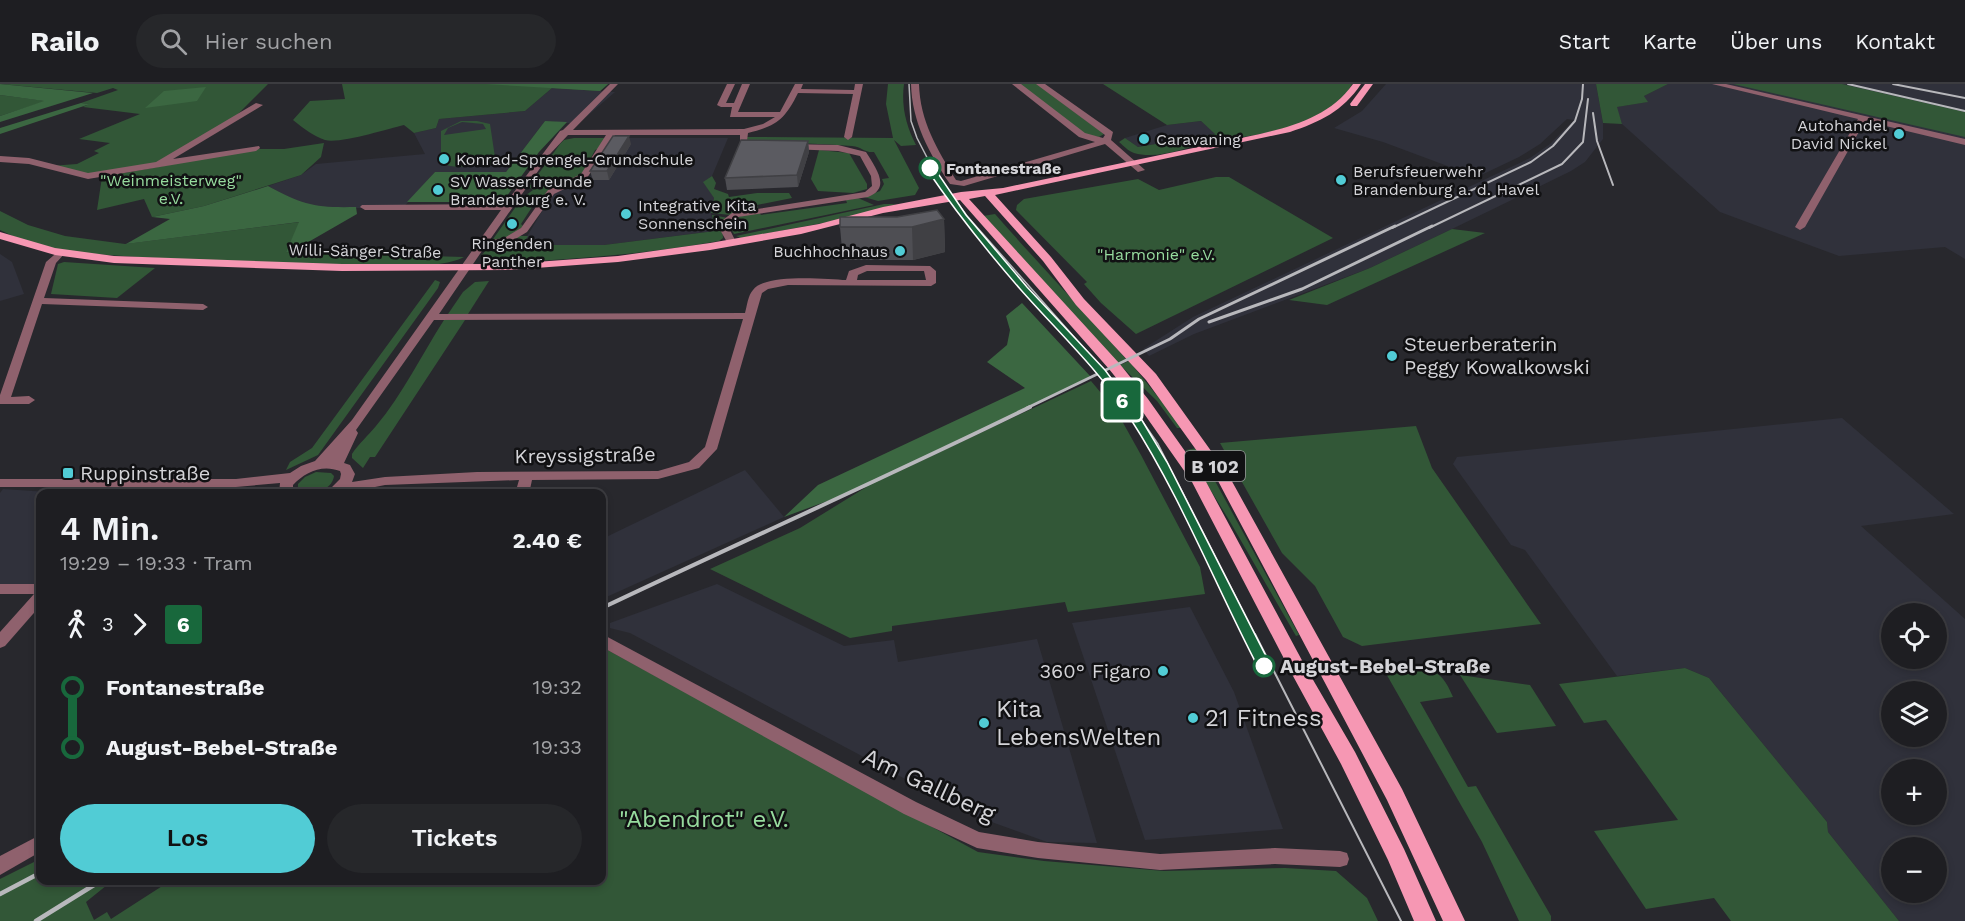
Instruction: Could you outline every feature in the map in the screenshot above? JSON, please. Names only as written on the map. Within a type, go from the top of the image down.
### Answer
[{"type":"main road","points":[[1137,167],[1294,128],[1338,106],[1349,97],[1357,84]]},
{"type":"main road","points":[[964,199],[1226,152],[1311,128],[1351,107],[1369,84]]},
{"type":"main road","name":"B 102","points":[[990,196],[1047,259],[1080,302],[1151,377],[1200,441],[1224,479],[1395,795],[1454,921]]},
{"type":"main road","name":"Willi-Sänger-Straße","points":[[0,235],[61,252],[158,261],[464,270],[596,262],[836,227],[964,199]]},
{"type":"main road","name":"B 102","points":[[964,199],[1114,366],[1143,402],[1199,481],[1299,671],[1348,758],[1397,856],[1425,921]]},
{"type":"street","points":[[319,465],[356,423],[546,152],[614,84]]},
{"type":"street","points":[[731,84],[721,105],[737,105]]},
{"type":"street","points":[[746,84],[734,115],[783,114]]},
{"type":"street","points":[[915,84],[917,112],[925,137],[953,182],[961,184],[1106,141],[1110,134],[1040,84]]},
{"type":"street","points":[[1016,84],[1082,135],[1106,141],[1137,167]]},
{"type":"street","points":[[1716,84],[1965,142]]},
{"type":"street","points":[[563,133],[744,132],[771,124],[783,114],[798,87],[858,88],[848,137]]},
{"type":"street","points":[[154,167],[260,105]]},
{"type":"street","points":[[1800,227],[1863,117]]},
{"type":"street","points":[[744,132],[743,144],[760,145]]},
{"type":"street","points":[[480,246],[509,239],[524,230],[546,196],[577,180],[590,170],[612,133]]},
{"type":"street","points":[[731,242],[724,228],[726,222],[735,215],[868,194],[877,187],[878,181],[863,154],[838,148],[784,146]]},
{"type":"street","points":[[0,159],[29,161],[88,176],[154,167],[256,148]]},
{"type":"street","points":[[365,207],[507,207]]},
{"type":"street","points":[[29,400],[4,401],[51,262],[61,252]]},
{"type":"street","name":"Kreyssigstraße","points":[[345,489],[385,481],[477,476],[658,475],[694,465],[711,449],[757,291],[768,285],[931,284],[931,271],[916,268],[866,268],[854,273],[851,284]]},
{"type":"street","points":[[38,301],[203,307]]},
{"type":"street","points":[[430,317],[750,316]]},
{"type":"street","points":[[337,464],[356,423]]},
{"type":"street","points":[[0,483],[236,483],[292,477],[319,465],[337,464],[345,468],[348,474],[337,489]]},
{"type":"street","name":"Kreyssigstraße","points":[[348,474],[385,481]]},
{"type":"street","points":[[523,489],[526,476]]},
{"type":"street","points":[[287,489],[292,477]]},
{"type":"street","points":[[139,489],[144,483]]},
{"type":"street","points":[[236,483],[269,489]]},
{"type":"street","points":[[0,589],[36,589]]},
{"type":"street","points":[[0,642],[36,602]]},
{"type":"street","name":"Am Gallberg","points":[[606,642],[910,808],[977,840],[1038,850],[1160,862],[1275,856],[1340,859]]},
{"type":"street","points":[[0,866],[36,845]]},
{"type":"shaded area","points":[[1386,84],[1596,84],[1603,123],[1603,139],[1585,162],[1571,171],[1452,229],[1370,268],[1194,334],[1149,356],[1143,349],[1193,317],[1530,158],[1550,144],[1574,120],[1567,119],[1540,144],[1477,177],[1383,142],[1334,128],[1362,111]]},
{"type":"shaded area","points":[[1668,84],[1965,84],[1965,259],[1945,247],[1839,256],[1720,212],[1622,124],[1616,107],[1647,102],[1644,96]]},
{"type":"shaded area","name":"Konrad-Sprengel-Grundschule","points":[[552,88],[615,92],[578,124],[545,121],[506,172],[435,172],[403,208],[320,208],[297,202],[268,186],[301,175],[316,164],[425,154],[414,133],[436,128],[439,119],[525,111]]},
{"type":"shaded area","points":[[1201,121],[1216,134],[1138,147],[1125,138],[1167,125]]},
{"type":"shaded area","name":"Integrative Kita Sonnenschein","points":[[614,138],[728,138],[712,176],[704,182],[714,198],[711,213],[715,231],[604,245],[522,245],[554,191],[587,182]]},
{"type":"shaded area","points":[[0,254],[12,262],[24,294],[0,301]]},
{"type":"shaded area","points":[[1842,418],[1954,514],[1861,526],[1965,619],[1965,921],[1899,921],[1885,903],[1947,903],[1947,837],[1881,837],[1881,898],[1828,832],[1827,822],[1709,678],[1685,668],[1617,676],[1525,550],[1511,545],[1453,464],[1457,457]]},
{"type":"shaded area","points":[[745,470],[784,517],[606,597],[606,537]]},
{"type":"shaded area","points":[[94,488],[131,488],[130,489],[88,489]]},
{"type":"shaded area","points":[[3,489],[36,491],[36,588],[0,587],[0,493]]},
{"type":"shaded area","points":[[717,584],[844,646],[894,640],[898,662],[1037,639],[1097,843],[1047,842],[975,816],[630,633],[610,628],[610,623]]},
{"type":"shaded area","points":[[1190,607],[1234,692],[1283,829],[1145,840],[1072,623]]},
{"type":"green space","points":[[0,84],[268,84],[233,119],[151,165],[88,174],[50,166],[77,164],[99,153],[94,151],[110,143],[79,139],[140,114],[83,107],[89,104],[81,103],[118,90],[113,88],[97,93]]},
{"type":"green space","points":[[0,84],[93,93],[0,122],[0,116],[44,101],[0,95]]},
{"type":"green space","points":[[342,84],[608,84],[600,91],[552,88],[525,111],[439,119],[436,128],[414,133],[404,125],[332,141],[312,134],[293,120],[310,101],[345,99]]},
{"type":"green space","points":[[485,84],[608,84],[600,91]]},
{"type":"green space","points":[[888,84],[904,84],[905,116],[916,145],[901,146],[894,140],[919,188],[915,195],[878,201],[864,197],[880,191],[884,184],[882,179],[889,178],[874,152],[852,146],[747,140],[746,137],[893,138],[886,104]]},
{"type":"green space","points":[[1019,84],[1037,84],[1104,134],[1099,137],[1086,135]]},
{"type":"green space","points":[[1103,84],[1352,84],[1342,99],[1327,111],[1289,127],[1172,152],[1143,155],[1128,150],[1119,142],[1125,138],[1138,147],[1215,134],[1201,121],[1167,125]]},
{"type":"green space","points":[[1596,84],[1668,84],[1644,96],[1648,102],[1617,107],[1622,124],[1603,123]]},
{"type":"green space","points":[[1733,84],[1842,84],[1965,112],[1965,137]]},
{"type":"green space","points":[[206,87],[197,101],[145,108],[164,91]]},
{"type":"green space","points":[[0,95],[46,101],[0,116]]},
{"type":"green space","points":[[81,103],[90,104],[0,134],[0,128]]},
{"type":"green space","points":[[461,121],[490,124],[496,164],[490,165],[488,159],[464,166],[446,165],[441,162],[441,131]],"holes":[[[462,122],[483,124],[486,129],[444,135],[448,128]]]},
{"type":"green space","points":[[545,121],[567,122],[539,152],[504,200],[495,202],[407,202],[435,172],[506,172]]},
{"type":"green space","points":[[606,138],[600,148],[595,150],[583,174],[546,193],[536,201],[521,224],[523,226],[514,235],[491,242],[522,198],[533,190],[529,187],[560,144],[564,140]]},
{"type":"green space","name":"\"Weinmeisterweg\" e.V.","points":[[324,143],[321,157],[301,175],[204,206],[152,217],[144,199],[97,210],[102,177],[258,149],[284,149]]},
{"type":"green space","points":[[819,150],[849,153],[867,184],[867,189],[853,193],[818,191],[811,179]]},
{"type":"green space","points":[[712,176],[716,183],[714,189],[728,194],[729,197],[757,193],[789,193],[792,198],[757,205],[758,208],[731,215],[711,213],[714,198],[703,182]]},
{"type":"green space","name":"\"Harmonie\" e.V.","points":[[1216,177],[1229,177],[1333,238],[1136,334],[1101,303],[1084,284],[1087,282],[1016,210],[1017,205],[1024,199],[1138,179],[1159,190]]},
{"type":"green space","points":[[268,186],[310,204],[356,207],[357,214],[291,252],[286,252],[299,222],[126,244],[170,219],[152,217],[204,206]]},
{"type":"green space","points":[[858,198],[874,205],[734,234],[730,226],[738,217],[751,213],[759,212],[761,215],[847,203],[846,200]]},
{"type":"green space","points":[[884,204],[896,204],[839,220],[741,238],[736,236]]},
{"type":"green space","points":[[0,211],[28,225],[65,236],[125,244],[300,222],[286,252],[464,257],[430,265],[380,266],[176,259],[84,253],[38,245],[0,230]]},
{"type":"green space","points":[[995,214],[1126,359],[1117,363],[983,216]]},
{"type":"green space","points":[[712,215],[728,218],[722,222],[723,238],[719,241],[692,246],[584,258],[503,263],[506,258],[482,255],[488,247],[512,244],[520,239],[516,238],[519,236],[528,236],[523,245],[604,245],[715,231]]},
{"type":"green space","points":[[1452,229],[1485,233],[1327,305],[1289,300],[1370,268]]},
{"type":"green space","points":[[64,262],[155,268],[117,298],[51,294],[58,264]]},
{"type":"green space","points":[[435,280],[440,282],[438,288],[318,455],[286,470],[290,462],[312,448]]},
{"type":"green space","points":[[489,281],[468,314],[448,314],[463,292],[475,282]]},
{"type":"green space","points":[[1022,303],[1091,377],[868,486],[784,517],[818,485],[1025,388],[987,362],[1007,345],[1010,330],[1006,316]]},
{"type":"green space","points":[[444,320],[465,320],[375,457],[370,457],[363,468],[352,458],[352,454],[395,401]]},
{"type":"green space","points":[[1129,361],[1183,428],[1177,428],[1157,401],[1120,365]]},
{"type":"green space","points":[[1091,381],[1117,412],[1141,455],[1200,567],[1205,594],[1068,612],[1065,602],[892,626],[892,631],[850,638],[710,569],[800,528],[868,486]]},
{"type":"green space","points":[[1416,426],[1432,468],[1541,624],[1362,646],[1343,637],[1315,586],[1282,553],[1220,443]]},
{"type":"green space","points":[[1197,448],[1299,635],[1296,636],[1186,450]]},
{"type":"green space","points":[[316,472],[331,473],[334,476],[325,489],[298,489],[298,484],[305,477]]},
{"type":"green space","name":"\"Abendrot\" e.V.","points":[[606,649],[978,852],[1044,861],[1164,871],[1285,868],[1336,871],[1367,898],[1378,921],[0,921],[0,879],[36,861],[36,885],[107,885],[86,902],[94,920],[107,912],[111,919],[164,885],[606,885]]},
{"type":"green space","points":[[1398,667],[1432,671],[1443,679],[1448,687],[1453,697],[1420,702],[1468,787],[1476,786],[1551,916],[1551,921],[1519,921],[1482,842],[1384,670]]},
{"type":"green space","points":[[1685,668],[1709,678],[1827,822],[1828,832],[1881,898],[1881,903],[1885,903],[1899,921],[1731,921],[1714,898],[1646,909],[1594,831],[1678,820],[1606,720],[1584,723],[1559,684]]},
{"type":"green space","points":[[1460,675],[1530,685],[1556,726],[1497,733]]},
{"type":"building","points":[[613,136],[629,136],[607,171],[590,171]]},
{"type":"building","points":[[741,140],[808,141],[797,175],[725,178]]},
{"type":"building","points":[[937,210],[944,219],[912,227],[840,227],[840,217],[897,217]]},
{"type":"tram line","points":[[909,84],[911,121],[934,171],[967,216],[1121,390],[1158,444],[1256,636]]},
{"type":"tram line","name":"6","points":[[930,168],[963,217],[1101,372],[1135,417],[1161,462],[1264,666]]},
{"type":"tram line","points":[[1255,634],[1401,921]]},
{"type":"railway","points":[[1392,228],[1531,162],[1553,146],[1575,121],[1582,99],[1583,84]]},
{"type":"railway","points":[[1848,84],[1965,111]]},
{"type":"railway","points":[[1893,84],[1965,98]]},
{"type":"railway","points":[[1429,228],[1562,164],[1583,142],[1588,99]]},
{"type":"railway","points":[[1593,113],[1597,141],[1613,185]]},
{"type":"railway","points":[[1027,408],[1170,339],[1199,319],[1395,226]]},
{"type":"railway","points":[[1209,322],[1302,289],[1432,226]]},
{"type":"railway","points":[[606,606],[1030,407]]},
{"type":"railway","points":[[0,894],[36,875]]},
{"type":"railway","points":[[36,921],[94,885]]},
{"type":"place","name":"Autohandel David Nickel","points":[[1899,134]]},
{"type":"place","name":"Caravaning","points":[[1144,139]]},
{"type":"place","name":"Konrad-Sprengel-Grundschule","points":[[444,159]]},
{"type":"place","name":"Fontanestraße","points":[[930,168]]},
{"type":"place","name":"Berufsfeuerwehr Brandenburg a. d. Havel","points":[[1341,180]]},
{"type":"place","name":"SV Wasserfreunde Brandenburg e. V.","points":[[438,190]]},
{"type":"place","name":"Integrative Kita Sonnenschein","points":[[626,214]]},
{"type":"place","name":"Ringenden Panther","points":[[512,224]]},
{"type":"place","name":"Buchhochhaus","points":[[900,251]]},
{"type":"place","name":"Steuerberaterin Peggy Kowalkowski","points":[[1392,356]]},
{"type":"place","name":"Ruppinstraße","points":[[68,473]]},
{"type":"place","name":"August-Bebel-Straße","points":[[1264,666]]},
{"type":"place","name":"360° Figaro","points":[[1163,671]]},
{"type":"place","name":"21 Fitness","points":[[1193,718]]},
{"type":"place","name":"Kita LebensWelten","points":[[984,723]]}]
